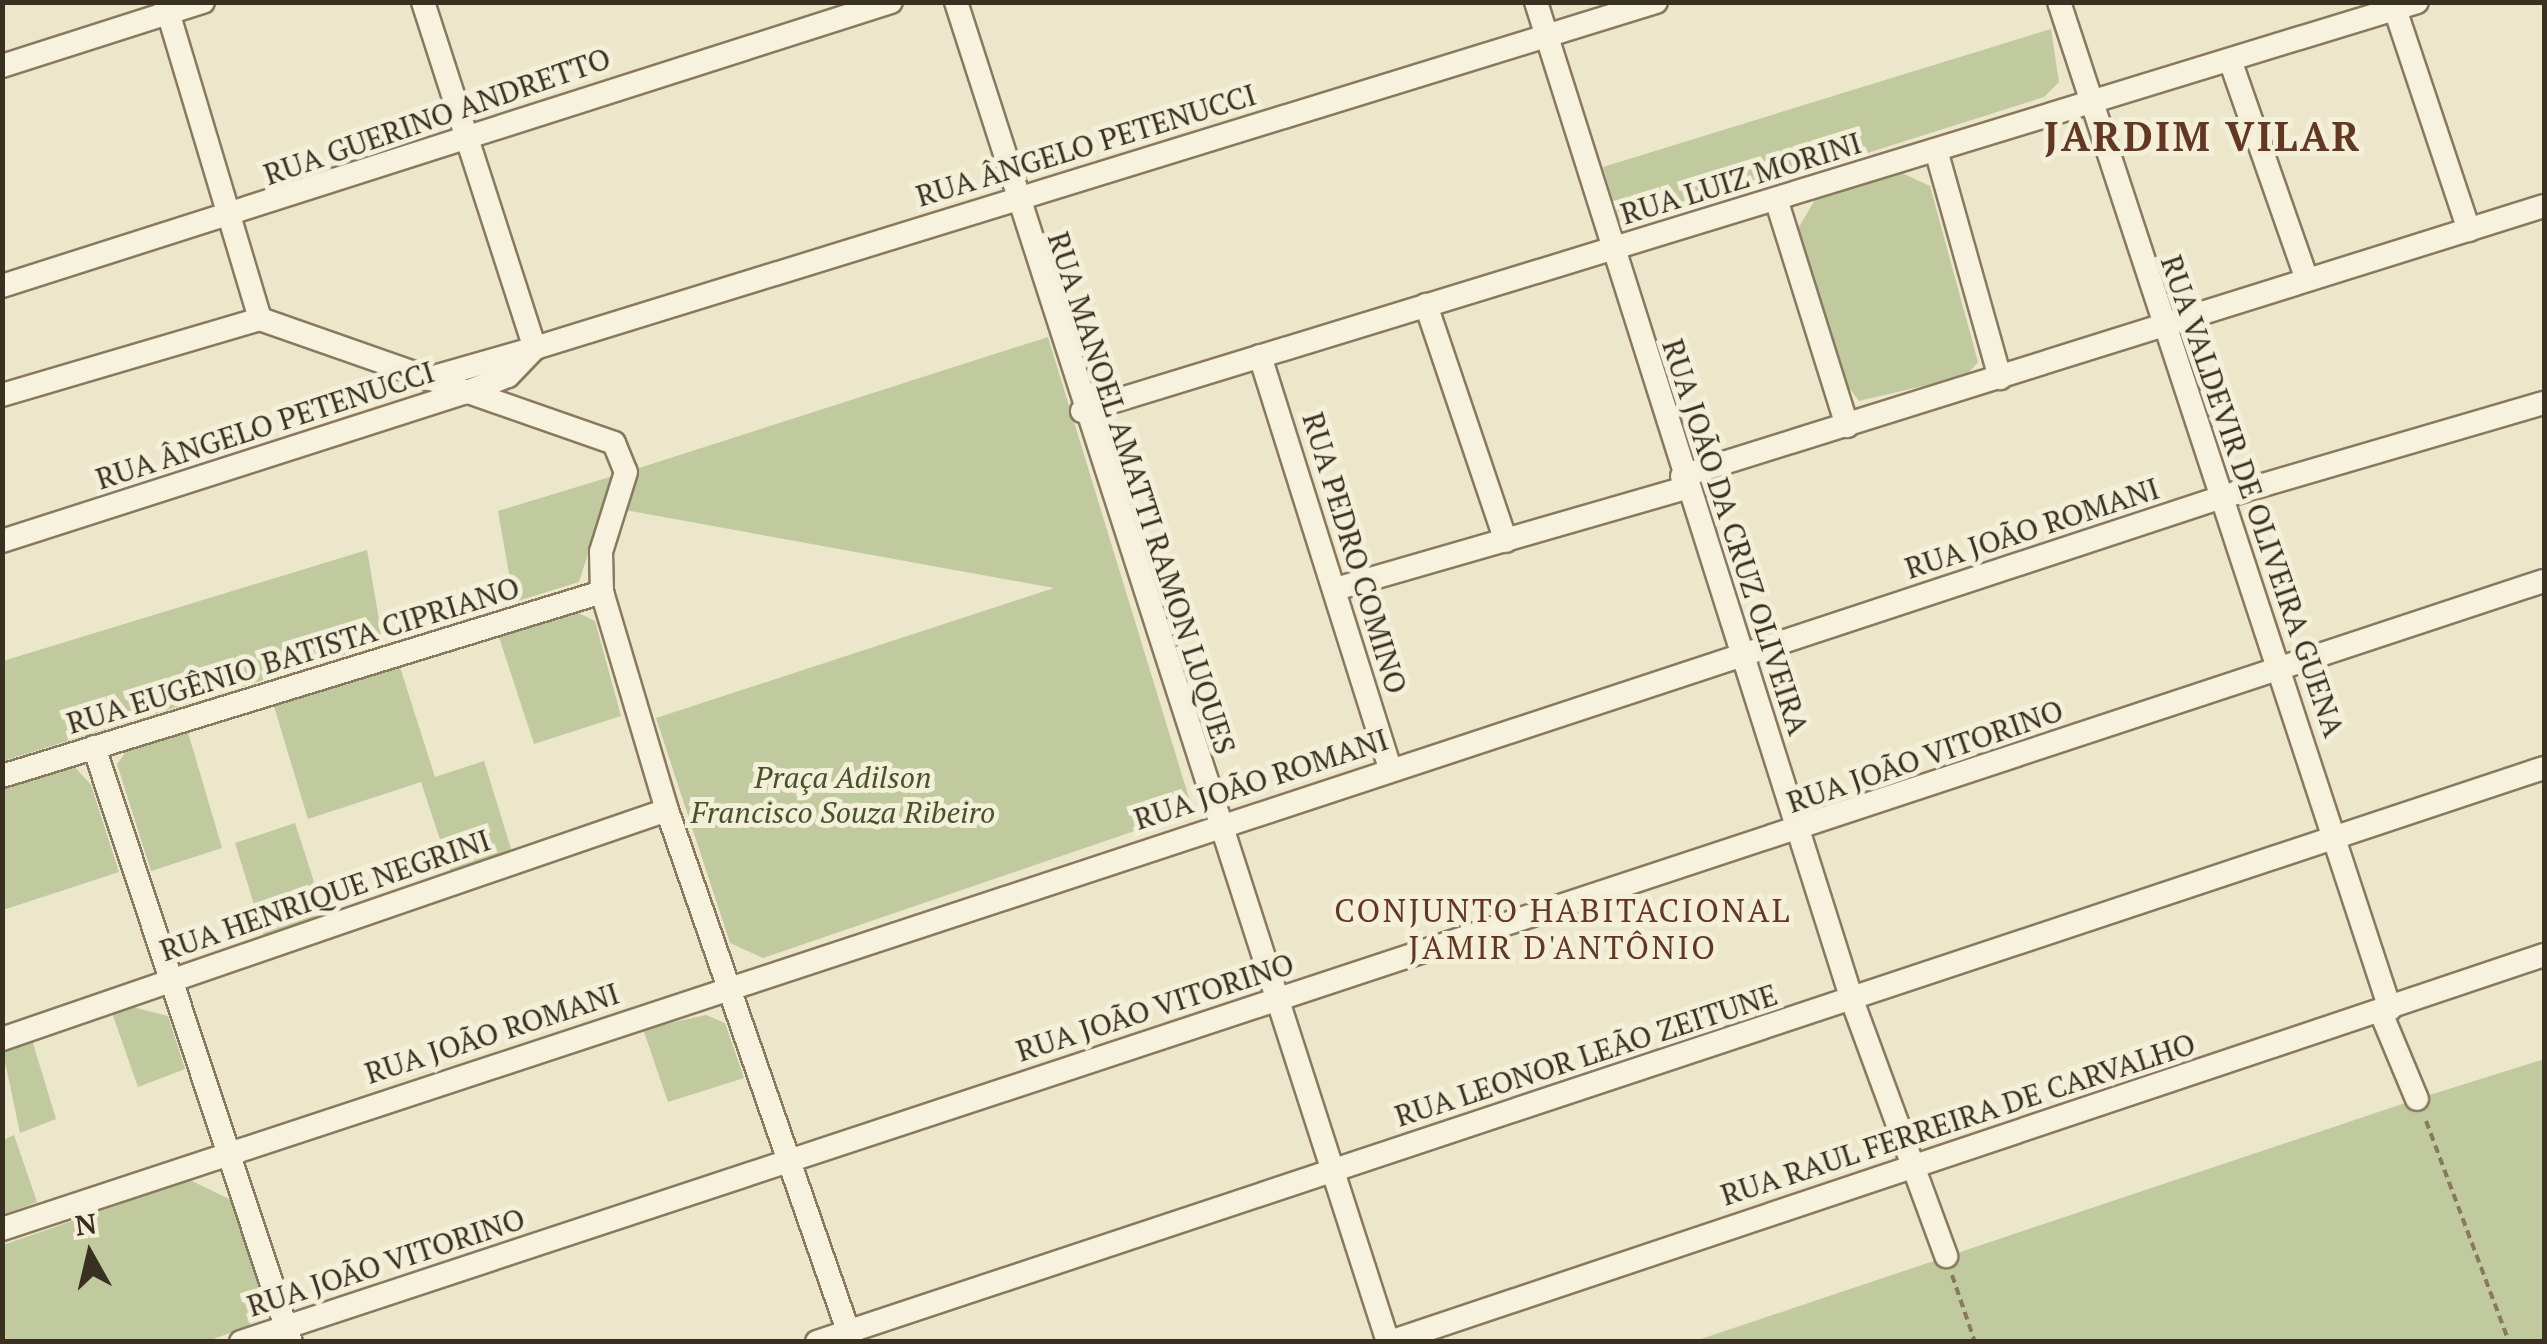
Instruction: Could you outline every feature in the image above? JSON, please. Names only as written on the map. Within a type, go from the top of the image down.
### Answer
[{"type":"street","points":[[2,66],[166,8],[203,2]]},
{"type":"street","points":[[423,2],[461,134],[535,348]]},
{"type":"street","name":"RUA GUERINO ANDRETTO","points":[[2,286],[229,218],[461,134],[891,2]]},
{"type":"street","name":"RUA MANOEL AMATTI RAMON LUQUES","points":[[956,2],[1216,826],[1389,1342]]},
{"type":"street","name":"RUA JOÃO DA CRUZ OLIVEIRA","points":[[1536,2],[1684,482],[1852,1000],[1946,1256]]},
{"type":"street","name":"RUA ÂNGELO PETENUCCI","points":[[427,378],[1656,2]]},
{"type":"street","name":"RUA VALDEVIR DE OLIVEIRA GUENA","points":[[2059,2],[2336,839],[2385,1011],[2417,1099]]},
{"type":"street","points":[[2406,6],[2469,230]]},
{"type":"street","name":"RUA LUIZ MORINI","points":[[1082,411],[2406,6]]},
{"type":"street","points":[[166,8],[260,318]]},
{"type":"street","points":[[2230,60],[2307,280]]},
{"type":"street","points":[[1936,150],[2000,378]]},
{"type":"street","points":[[1776,198],[1847,426]]},
{"type":"street","points":[[1339,588],[1506,540],[1847,426],[2544,206]]},
{"type":"street","points":[[1426,306],[1506,540]]},
{"type":"street","points":[[2,395],[260,318],[464,393],[595,435],[623,454],[600,552],[602,592],[667,810],[730,986],[784,1161],[850,1336]]},
{"type":"street","name":"RUA ÂNGELO PETENUCCI","points":[[2,541],[464,393],[508,376],[535,348]]},
{"type":"street","name":"RUA PEDRO COMINO","points":[[1260,356],[1339,588],[1390,768]]},
{"type":"street","name":"RUA JOÃO ROMANI","points":[[2,1229],[1390,768],[2222,498],[2544,403]]},
{"type":"street","name":"RUA JOÃO VITORINO","points":[[241,1342],[288,1334],[784,1161],[1799,831],[2544,581]]},
{"type":"street","name":"RUA EUGÊNIO BATISTA CIPRIANO","points":[[2,776],[602,592]]},
{"type":"street","points":[[94,747],[288,1334]]},
{"type":"street","name":"RUA LEONOR LEÃO ZEITUNE","points":[[817,1342],[850,1336],[1330,1170],[2544,768]]},
{"type":"street","name":"RUA HENRIQUE NEGRINI","points":[[2,1039],[667,810]]},
{"type":"street","name":"RUA RAUL FERREIRA DE CARVALHO","points":[[1389,1342],[1912,1162],[2385,1011],[2544,956]]},
{"type":"path","points":[[2417,1099],[2509,1342]]},
{"type":"path","points":[[1946,1256],[1974,1342]]},
{"type":"green space","points":[[2051,29],[2059,82],[2044,97],[1662,218],[1636,223],[1616,210],[1603,167]]},
{"type":"green space","points":[[1902,173],[1930,186],[1978,362],[1966,376],[1859,401],[1844,381],[1797,230],[1815,200]]},
{"type":"green space","name":"Praça Adilson Francisco Souza Ribeiro","points":[[1048,337],[1193,811],[763,958],[730,943],[656,718],[1054,588],[625,510],[639,468]]},
{"type":"green space","points":[[613,476],[579,582],[514,602],[498,511]]},
{"type":"green space","points":[[367,550],[383,643],[3,761],[3,661]]},
{"type":"green space","points":[[574,611],[595,621],[621,716],[534,744],[498,634]]},
{"type":"green space","points":[[399,664],[435,777],[484,761],[512,852],[451,873],[421,782],[308,819],[273,703]]},
{"type":"green space","points":[[187,729],[222,848],[151,871],[117,764],[130,746]]},
{"type":"green space","points":[[74,766],[91,785],[119,872],[3,910],[2,784]]},
{"type":"green space","points":[[295,823],[325,916],[264,937],[235,843]]},
{"type":"green space","points":[[124,1005],[168,1016],[185,1069],[138,1087],[111,1010]]},
{"type":"green space","points":[[706,1015],[725,1023],[744,1078],[668,1102],[643,1029]]},
{"type":"green space","points":[[32,1040],[56,1119],[20,1133],[3,1052]]},
{"type":"green space","points":[[2544,1059],[2544,1341],[1692,1342],[2417,1099]]},
{"type":"green space","points":[[14,1135],[37,1202],[5,1214],[3,1140]]},
{"type":"green space","points":[[190,1180],[231,1200],[265,1299],[249,1326],[208,1341],[3,1341],[3,1245]]},
{"type":"district","name":"JARDIM VILAR","points":[[2203,136]]},
{"type":"district","name":"CONJUNTO HABITACIONAL JAMIR D'ANTÔNIO","points":[[1563,930]]}]
